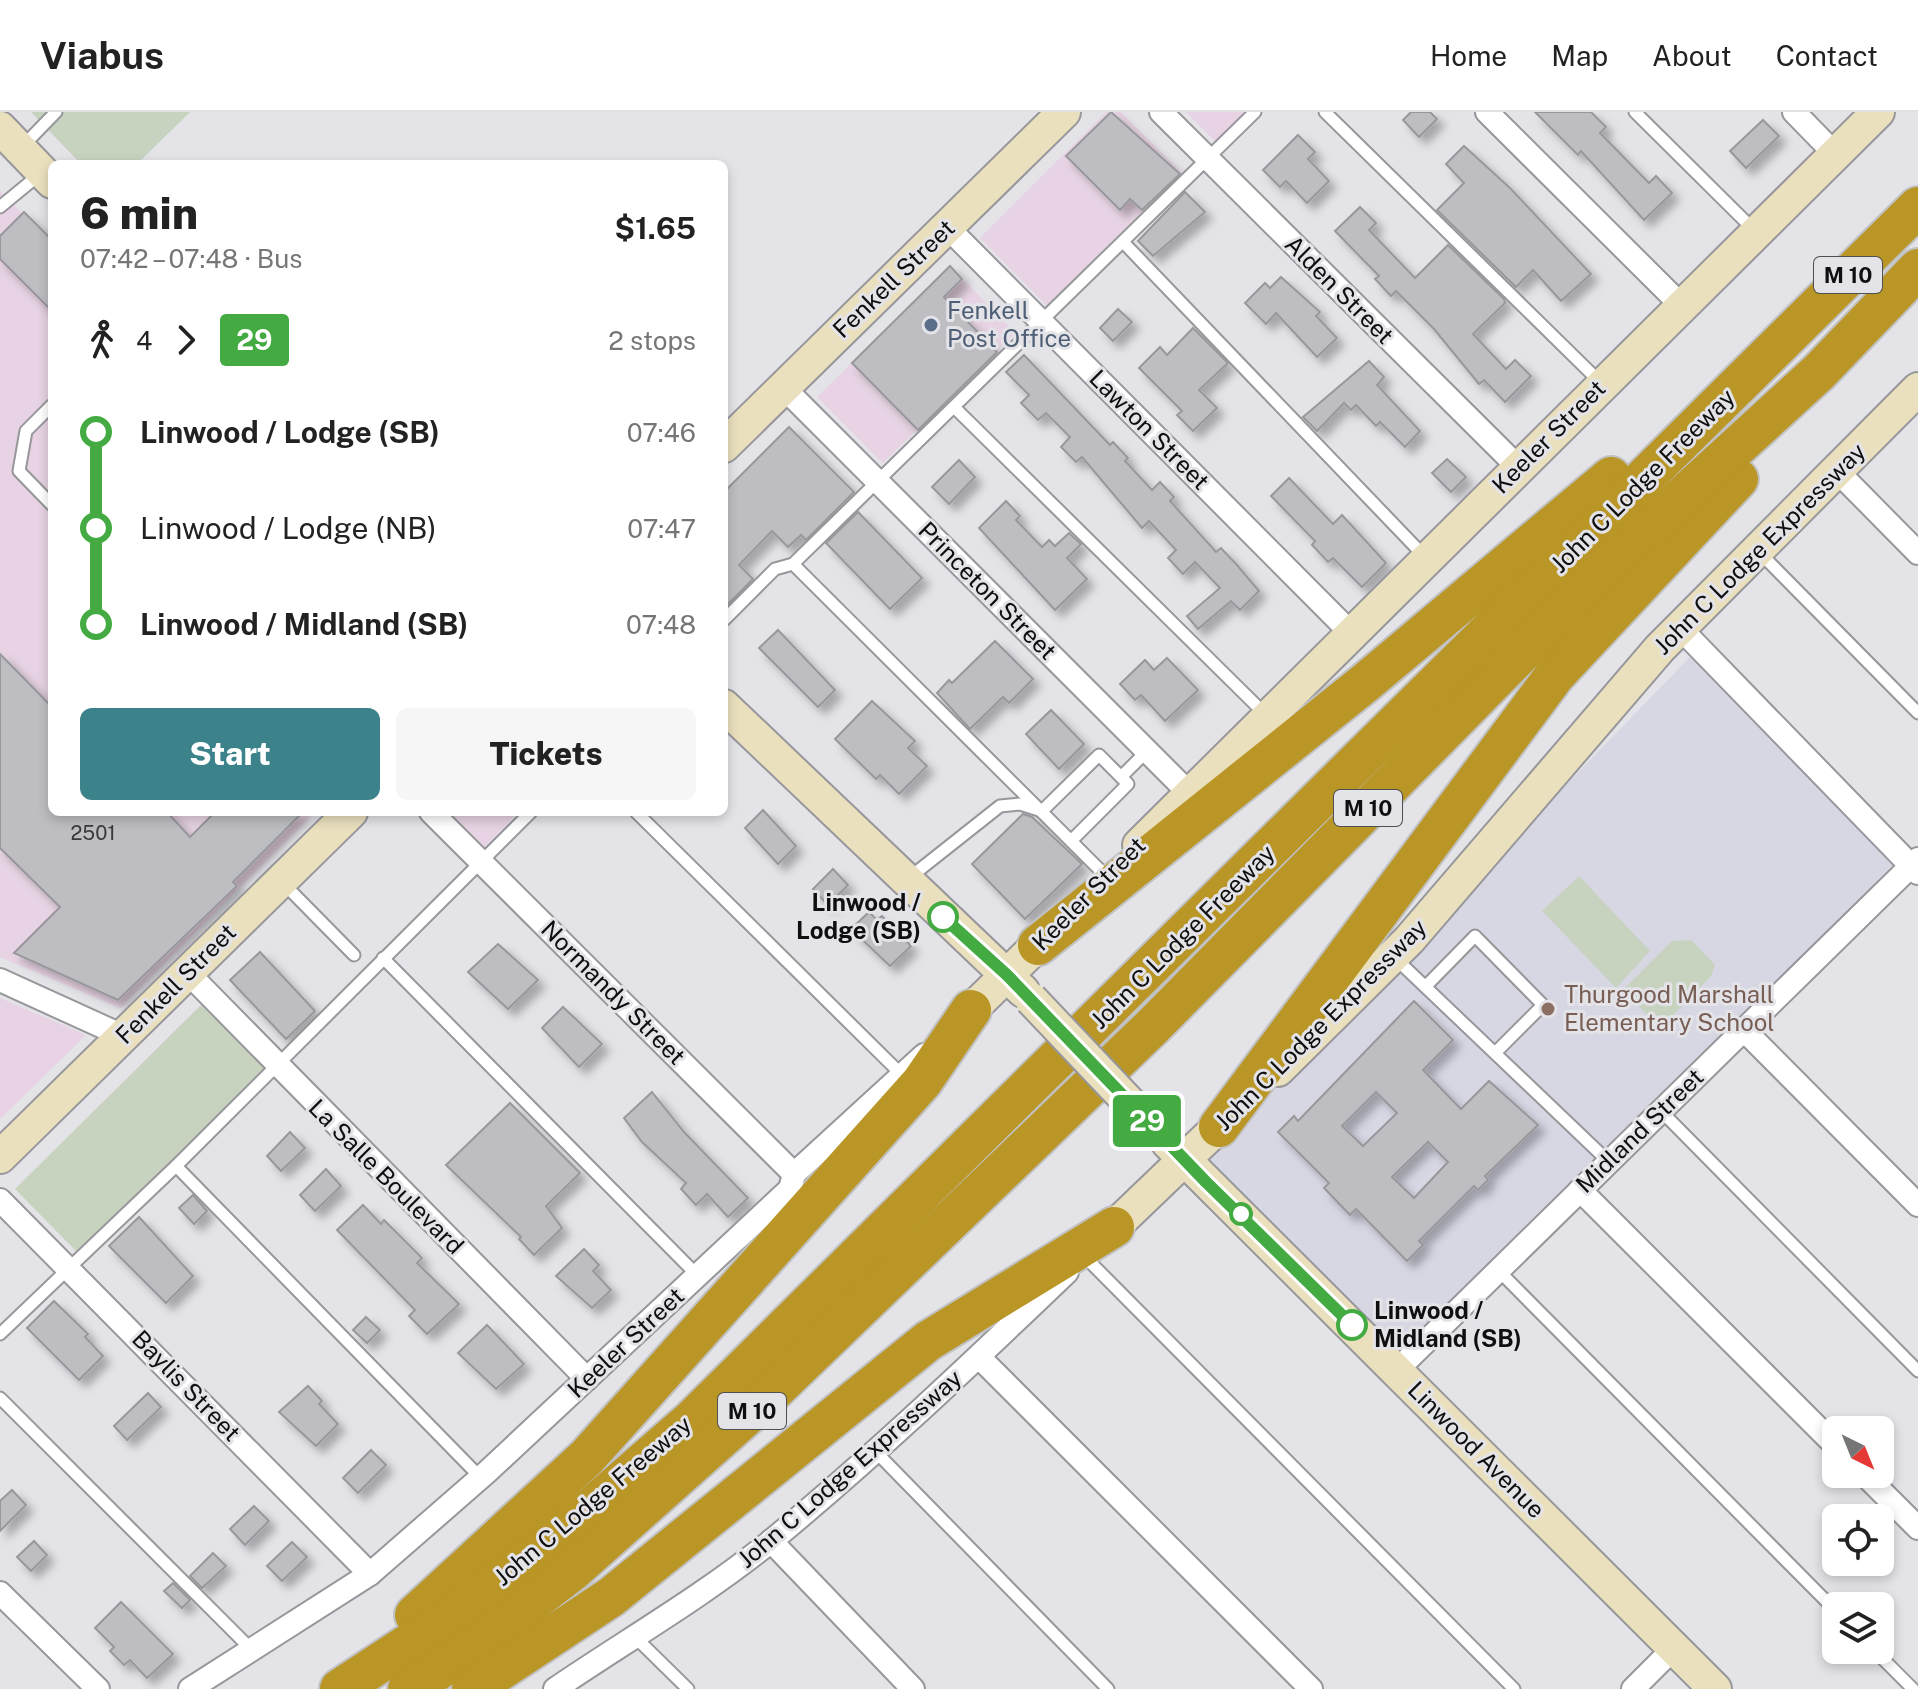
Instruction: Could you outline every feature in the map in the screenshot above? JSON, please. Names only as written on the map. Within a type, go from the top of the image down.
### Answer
[{"type":"highway","name":"John C Lodge Freeway","points":[[340,1689],[439,1624],[549,1544],[693,1419],[1918,207]]},
{"type":"highway","name":"John C Lodge Freeway","points":[[408,1689],[471,1649],[571,1572],[764,1400],[1154,1025],[1613,560],[1819,372],[1918,269]]},
{"type":"highway","points":[[1038,945],[1536,544],[1708,391],[1779,343]]},
{"type":"highway","points":[[1219,1127],[1555,675],[1754,463],[1819,372]]},
{"type":"highway","points":[[329,1689],[587,1457],[922,1082],[971,1010]]},
{"type":"highway","points":[[472,1689],[611,1597],[928,1341],[1114,1227]]},
{"type":"main road","name":"Fenkell Street","points":[[728,442],[1064,112]]},
{"type":"main road","name":"Keeler Street","points":[[971,1010],[1878,112]]},
{"type":"main road","points":[[10,138],[47,177]]},
{"type":"main road","name":"John C Lodge Expressway","points":[[1114,1227],[1393,956],[1680,628],[1918,389]]},
{"type":"main road","name":"Linwood Avenue","points":[[728,710],[1007,975],[1158,1133],[1715,1689]]},
{"type":"main road","name":"Fenkell Street","points":[[0,1157],[347,816]]},
{"type":"street","name":"Alden Street","points":[[1161,112],[1518,467]]},
{"type":"street","points":[[1487,112],[1681,305]]},
{"type":"street","points":[[1794,112],[1835,154]]},
{"type":"street","name":"Lawton Street","points":[[947,227],[1351,633]]},
{"type":"street","name":"Princeton Street","points":[[784,388],[1190,794]]},
{"type":"street","points":[[1836,470],[1918,553]]},
{"type":"street","points":[[1680,628],[1916,866]]},
{"type":"street","name":"Normandy Street","points":[[435,816],[794,1174]]},
{"type":"street","name":"Midland Street","points":[[1397,1370],[1916,866]]},
{"type":"street","name":"La Salle Boulevard","points":[[188,973],[275,1065],[587,1379]]},
{"type":"street","points":[[0,980],[123,1036]]},
{"type":"street","name":"Keeler Street","points":[[190,1689],[326,1599],[355,1587],[370,1574],[698,1277],[790,1189],[794,1174],[971,1010]]},
{"type":"street","points":[[1744,1030],[1918,1205]]},
{"type":"street","points":[[1580,1190],[1822,1432]]},
{"type":"street","name":"Baylis Street","points":[[0,1200],[370,1574]]},
{"type":"street","name":"John C Lodge Expressway","points":[[555,1689],[636,1638],[771,1541],[979,1357],[1114,1227]]},
{"type":"street","points":[[979,1357],[1311,1689]]},
{"type":"street","points":[[1878,1488],[1918,1528]]},
{"type":"street","points":[[771,1541],[913,1689]]},
{"type":"street","points":[[0,1593],[98,1689]]},
{"type":"street","points":[[1633,1689],[1674,1648]]},
{"type":"lane","points":[[10,138],[56,112]]},
{"type":"lane","points":[[728,616],[775,569],[793,564],[1255,112]]},
{"type":"lane","points":[[1325,112],[1602,384]]},
{"type":"lane","points":[[1635,112],[1756,231]]},
{"type":"lane","points":[[0,207],[47,177]]},
{"type":"lane","points":[[1124,243],[1426,559]]},
{"type":"lane","points":[[954,407],[1268,716]]},
{"type":"lane","points":[[48,409],[26,431],[19,471],[48,501]]},
{"type":"lane","points":[[1757,550],[1918,713]]},
{"type":"lane","points":[[793,564],[1107,877]]},
{"type":"lane","points":[[1121,777],[1147,751]]},
{"type":"lane","points":[[1042,811],[1099,755],[1128,784],[1071,841]]},
{"type":"lane","points":[[905,881],[1000,806],[1020,804],[1042,811]]},
{"type":"lane","points":[[0,1334],[176,1166],[527,816]]},
{"type":"lane","points":[[640,816],[902,1075]]},
{"type":"lane","points":[[281,880],[354,955]]},
{"type":"lane","points":[[1427,985],[1475,936],[1543,1005],[1496,1052]]},
{"type":"lane","points":[[1393,956],[1427,985],[1609,1162]]},
{"type":"lane","points":[[383,958],[698,1277]]},
{"type":"lane","points":[[1661,1111],[1918,1371]]},
{"type":"lane","points":[[176,1166],[480,1477]]},
{"type":"lane","points":[[1084,1256],[1514,1689]]},
{"type":"lane","points":[[1498,1270],[1822,1597]]},
{"type":"lane","points":[[0,1398],[252,1650]]},
{"type":"lane","points":[[874,1450],[1108,1689]]},
{"type":"lane","points":[[636,1638],[688,1689]]},
{"type":"lane","points":[[1888,1664],[1913,1689]]},
{"type":"shaded area","points":[[1106,112],[1121,112],[1181,172],[1047,306],[980,238]]},
{"type":"shaded area","points":[[1186,112],[1247,112],[1216,142]]},
{"type":"shaded area","points":[[0,191],[48,240],[48,816],[311,816],[120,1008],[0,957]]},
{"type":"shaded area","name":"Fenkell Post Office","points":[[950,266],[1015,333],[883,463],[817,397]]},
{"type":"shaded area","name":"Thurgood Marshall Elementary School","points":[[1692,655],[1894,863],[1405,1355],[1205,1156]]},
{"type":"shaded area","points":[[451,816],[515,816],[482,849]]},
{"type":"shaded area","points":[[0,998],[86,1035],[0,1119]]},
{"type":"green space","points":[[31,112],[190,112],[141,160],[77,160]]},
{"type":"green space","points":[[1579,876],[1650,951],[1616,988],[1542,911]]},
{"type":"green space","points":[[1691,940],[1715,965],[1711,976],[1663,1026],[1658,1026],[1623,990],[1672,941]]},
{"type":"green space","points":[[201,1005],[265,1067],[80,1255],[15,1189]]},
{"type":"building","points":[[1111,112],[1180,174],[1142,210],[1130,199],[1120,210],[1066,156]]},
{"type":"building","points":[[1411,112],[1430,112],[1437,119],[1419,137],[1403,120]]},
{"type":"building","points":[[1535,112],[1591,112],[1606,127],[1600,133],[1649,183],[1656,176],[1672,193],[1644,220],[1581,151],[1578,155]]},
{"type":"building","points":[[1763,120],[1779,136],[1746,168],[1730,151]]},
{"type":"building","points":[[1298,135],[1315,152],[1308,159],[1329,181],[1307,203],[1286,181],[1280,187],[1263,170]]},
{"type":"building","points":[[1464,146],[1510,188],[1591,274],[1561,301],[1533,270],[1516,287],[1437,210],[1464,183],[1446,164]]},
{"type":"building","points":[[1185,192],[1205,212],[1153,256],[1138,241]]},
{"type":"building","points":[[1360,207],[1376,223],[1369,230],[1415,278],[1448,245],[1504,299],[1505,303],[1473,334],[1506,369],[1515,360],[1531,376],[1505,402],[1484,380],[1479,384],[1434,329],[1396,291],[1391,296],[1375,279],[1379,276],[1335,231]]},
{"type":"building","points":[[24,212],[48,236],[48,307],[0,259],[0,236]]},
{"type":"building","name":"Fenkell Post Office","points":[[950,266],[962,279],[944,297],[997,352],[918,430],[852,363]]},
{"type":"building","points":[[1281,277],[1320,312],[1316,316],[1337,338],[1317,357],[1276,313],[1266,324],[1245,303],[1265,283],[1270,288]]},
{"type":"building","points":[[1118,309],[1132,322],[1113,341],[1100,328]]},
{"type":"building","points":[[1193,328],[1228,363],[1199,390],[1217,408],[1193,431],[1177,415],[1182,411],[1139,368],[1160,347],[1167,355]]},
{"type":"building","points":[[1024,355],[1110,445],[1113,442],[1128,458],[1125,461],[1152,490],[1160,482],[1174,497],[1170,501],[1216,552],[1221,548],[1237,565],[1259,591],[1240,610],[1231,601],[1198,629],[1187,616],[1220,588],[1195,562],[1183,574],[1168,558],[1176,550],[1149,521],[1142,528],[1082,457],[1076,462],[1061,447],[1070,437],[1046,413],[1038,420],[1021,403],[1029,395],[1006,372]]},
{"type":"building","points":[[1369,361],[1384,377],[1377,385],[1420,431],[1405,447],[1380,422],[1376,426],[1356,405],[1351,410],[1344,403],[1317,431],[1303,417]]},
{"type":"building","points":[[789,427],[854,492],[806,540],[801,535],[788,547],[772,531],[739,565],[753,579],[728,604],[728,488]]},
{"type":"building","points":[[1447,459],[1466,477],[1451,492],[1432,473]]},
{"type":"building","points":[[959,460],[975,477],[949,504],[932,487]]},
{"type":"building","points":[[1289,478],[1333,524],[1342,515],[1386,563],[1362,587],[1333,558],[1328,562],[1312,545],[1315,541],[1271,496]]},
{"type":"building","points":[[1006,501],[1020,516],[1016,520],[1042,547],[1049,540],[1055,546],[1069,533],[1081,544],[1067,558],[1087,579],[1055,610],[979,528]]},
{"type":"building","points":[[858,512],[922,578],[890,609],[826,543]]},
{"type":"building","points":[[778,630],[835,690],[818,707],[759,648]]},
{"type":"building","points":[[995,641],[1033,679],[1009,703],[1003,697],[970,729],[937,693],[949,680],[952,683]]},
{"type":"building","points":[[0,654],[48,703],[48,816],[171,816],[190,837],[211,816],[299,816],[233,882],[237,886],[118,1000],[14,953],[60,907],[0,848]]},
{"type":"building","points":[[1167,658],[1198,690],[1165,721],[1141,695],[1135,700],[1120,684],[1145,660],[1154,670]]},
{"type":"building","points":[[872,701],[915,741],[908,748],[927,766],[899,794],[880,775],[876,779],[835,739]]},
{"type":"building","points":[[1051,710],[1084,744],[1059,769],[1026,734]]},
{"type":"building","points":[[763,810],[796,846],[778,864],[745,828]]},
{"type":"building","points":[[1023,814],[1032,817],[1082,864],[1025,919],[972,864]]},
{"type":"building","points":[[833,869],[848,885],[828,905],[813,889]]},
{"type":"building","points":[[869,912],[877,920],[882,916],[911,946],[890,966],[851,929]]},
{"type":"building","points":[[498,944],[538,980],[508,1009],[468,972]]},
{"type":"building","points":[[260,952],[315,1011],[286,1039],[230,980]]},
{"type":"building","points":[[1414,1001],[1453,1040],[1423,1070],[1461,1109],[1489,1081],[1538,1125],[1485,1176],[1488,1180],[1478,1190],[1474,1186],[1419,1241],[1423,1245],[1407,1261],[1356,1209],[1350,1215],[1324,1188],[1329,1183],[1278,1132],[1294,1116],[1298,1121]],"holes":[[[1376,1092],[1397,1113],[1363,1146],[1342,1126]],[[1428,1142],[1448,1162],[1414,1198],[1392,1177]]]},
{"type":"building","points":[[563,1007],[602,1044],[579,1067],[542,1028]]},
{"type":"building","points":[[652,1092],[684,1132],[748,1198],[728,1217],[707,1194],[696,1205],[681,1189],[686,1183],[642,1142],[624,1118]]},
{"type":"building","points":[[510,1103],[580,1173],[546,1206],[562,1228],[534,1255],[519,1239],[521,1237],[446,1165]]},
{"type":"building","points":[[290,1132],[305,1148],[281,1171],[267,1156]]},
{"type":"building","points":[[326,1169],[341,1186],[315,1211],[300,1195]]},
{"type":"building","points":[[193,1195],[207,1211],[194,1224],[179,1208]]},
{"type":"building","points":[[363,1205],[381,1224],[384,1220],[422,1258],[417,1263],[459,1304],[427,1334],[409,1316],[415,1310],[337,1230]]},
{"type":"building","points":[[139,1217],[193,1276],[166,1303],[109,1246]]},
{"type":"building","points":[[584,1249],[599,1265],[593,1271],[611,1290],[592,1308],[556,1276]]},
{"type":"building","points":[[54,1301],[88,1334],[85,1337],[103,1356],[79,1380],[27,1328]]},
{"type":"building","points":[[366,1317],[380,1330],[367,1343],[353,1330]]},
{"type":"building","points":[[487,1325],[524,1364],[496,1389],[458,1353]]},
{"type":"building","points":[[308,1386],[322,1401],[319,1404],[338,1424],[316,1446],[279,1412]]},
{"type":"building","points":[[148,1393],[161,1407],[127,1440],[114,1426]]},
{"type":"building","points":[[371,1450],[386,1465],[358,1493],[343,1478]]},
{"type":"building","points":[[12,1490],[26,1505],[0,1531],[0,1501]]},
{"type":"building","points":[[254,1506],[269,1521],[245,1545],[230,1529]]},
{"type":"building","points":[[34,1541],[47,1555],[31,1571],[17,1557]]},
{"type":"building","points":[[292,1542],[307,1557],[282,1581],[267,1566]]},
{"type":"building","points":[[213,1553],[226,1566],[202,1588],[190,1576]]},
{"type":"building","points":[[173,1583],[190,1600],[182,1608],[164,1591]]},
{"type":"building","points":[[121,1602],[173,1654],[147,1678],[130,1660],[124,1665],[110,1651],[114,1647],[95,1628]]},
{"type":"bus line","name":"29","points":[[943,917],[1007,975],[1206,1182],[1352,1325]]},
{"type":"place","name":"Fenkell Post Office","points":[[931,325]]},
{"type":"place","name":"Linwood / Lodge (SB)","points":[[943,917]]},
{"type":"place","name":"Thurgood Marshall Elementary School","points":[[1548,1009]]},
{"type":"place","name":"Linwood / Midland (SB)","points":[[1352,1325]]}]
